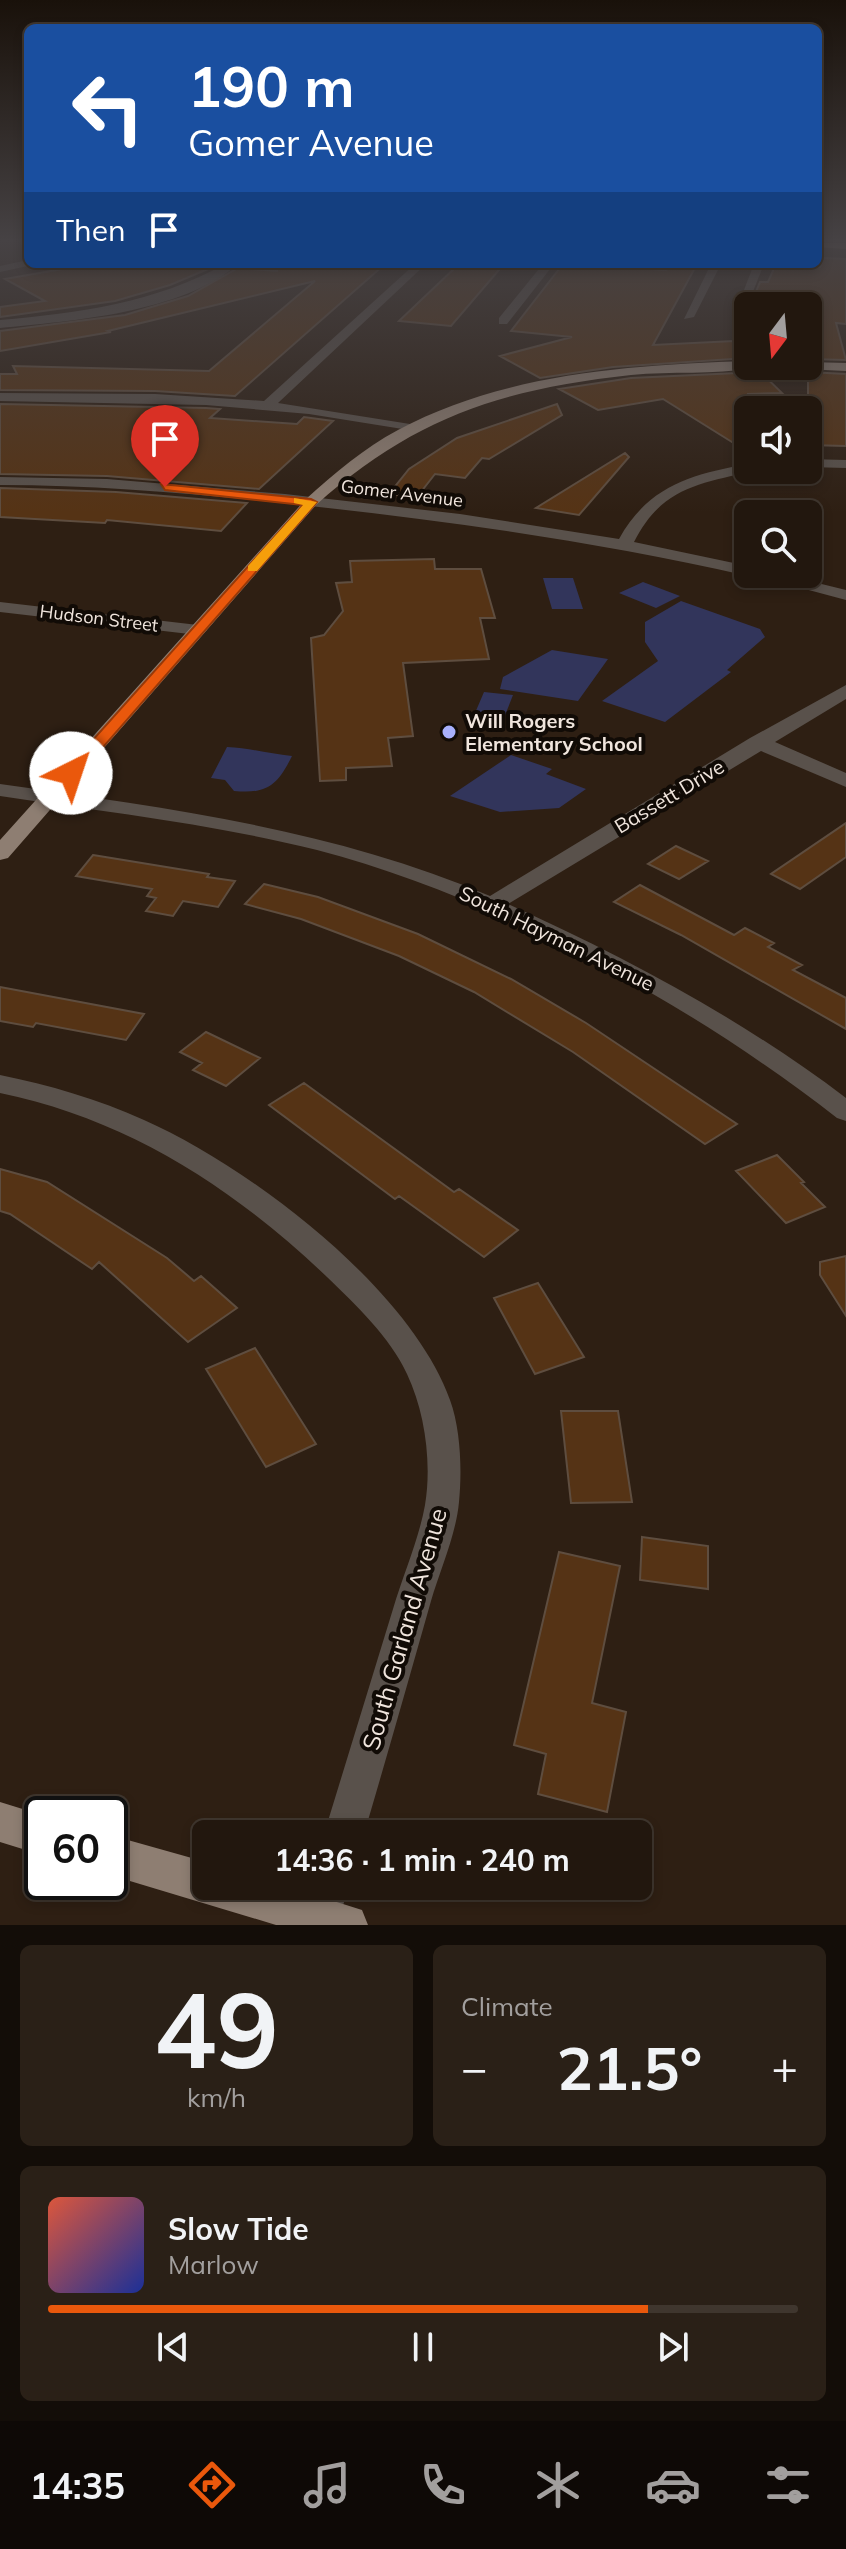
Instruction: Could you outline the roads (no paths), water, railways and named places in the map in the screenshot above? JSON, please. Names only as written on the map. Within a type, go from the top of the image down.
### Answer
[{"type":"main road","points":[[0,853],[311,502],[364,454],[410,428],[495,398],[555,384],[657,370],[734,366]]},
{"type":"main road","points":[[822,366],[846,367]]},
{"type":"main road","points":[[0,1822],[24,1829]]},
{"type":"main road","points":[[128,1860],[192,1879]]},
{"type":"main road","points":[[274,1900],[328,1913]]},
{"type":"street","points":[[268,405],[346,333]]},
{"type":"street","points":[[0,397],[147,398],[268,405],[334,412],[410,428]]},
{"type":"street","points":[[822,463],[846,464]]},
{"type":"street","points":[[624,545],[636,520],[651,501],[703,479],[734,471]]},
{"type":"street","name":"Gomer Avenue","points":[[0,481],[131,484],[311,502],[507,526],[624,545],[734,568]]},
{"type":"street","points":[[818,588],[846,595]]},
{"type":"street","name":"Hudson Street","points":[[0,607],[198,630]]},
{"type":"street","name":"Bassett Drive","points":[[494,903],[846,691]]},
{"type":"street","points":[[757,742],[846,781]]},
{"type":"street","name":"South Hayman Avenue","points":[[0,790],[221,823],[314,843],[388,864],[494,903],[674,995],[806,1079],[846,1112]]},
{"type":"street","name":"South Garland Avenue","points":[[0,1084],[72,1102],[117,1119],[156,1136],[241,1189],[341,1272],[382,1311],[411,1351],[434,1400],[442,1452],[442,1504],[348,1820]]},
{"type":"place","name":"Will Rogers Elementary School","points":[[449,732]]}]
